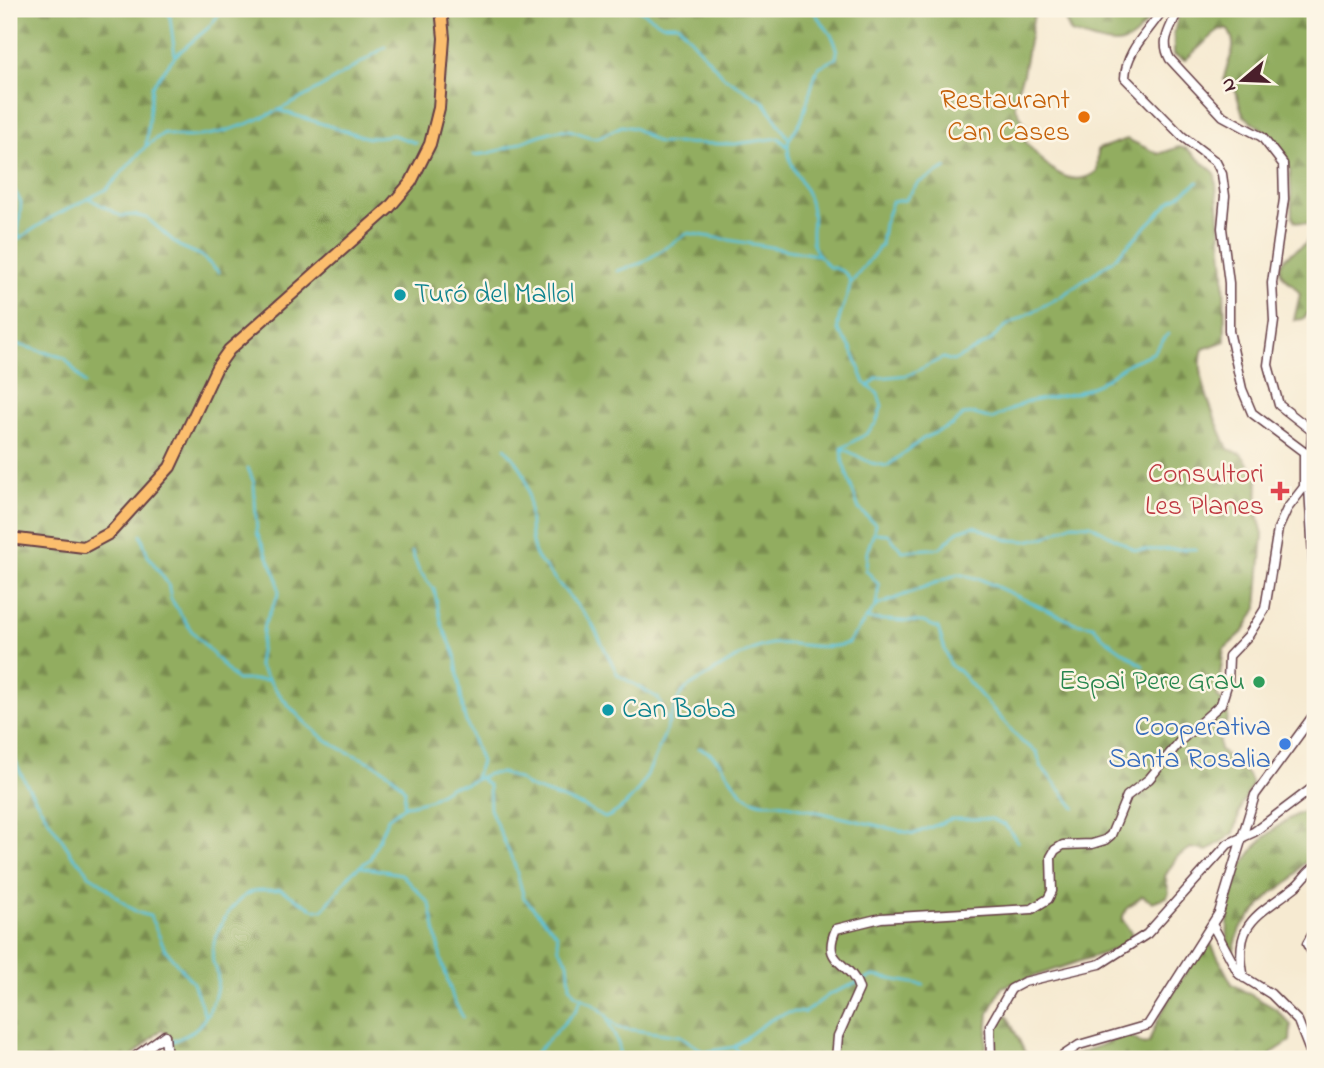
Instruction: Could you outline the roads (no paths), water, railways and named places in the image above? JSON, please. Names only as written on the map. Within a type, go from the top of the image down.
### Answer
[{"type":"main road","points":[[9,538],[85,547],[110,533],[170,467],[218,367],[229,350],[401,195],[423,159],[436,122],[444,49],[441,9]]},
{"type":"street","points":[[1163,9],[1150,30],[1137,42],[1128,59],[1125,78],[1183,138],[1216,162],[1222,174],[1225,196],[1222,228],[1229,283],[1229,331],[1242,389],[1252,414],[1310,451]]},
{"type":"street","points":[[1178,9],[1165,37],[1165,49],[1170,59],[1223,116],[1262,136],[1283,164],[1284,200],[1272,283],[1274,321],[1268,365],[1279,405],[1311,430]]},
{"type":"street","points":[[1315,388],[1309,486],[1315,592]]},
{"type":"street","points":[[836,1059],[838,1036],[859,989],[852,974],[834,958],[830,950],[836,929],[881,918],[1032,909],[1048,899],[1054,883],[1051,857],[1055,850],[1063,845],[1092,844],[1111,835],[1127,796],[1149,779],[1181,740],[1214,713],[1225,697],[1229,656],[1248,636],[1265,608],[1278,529],[1287,509],[1309,486]]},
{"type":"street","points":[[1058,1059],[1079,1045],[1148,1025],[1213,926],[1245,835],[1255,795],[1315,713]]},
{"type":"street","points":[[990,1059],[990,1026],[1011,989],[1024,982],[1100,964],[1147,934],[1228,844],[1315,786]]},
{"type":"street","points":[[1244,978],[1239,947],[1245,931],[1267,906],[1298,884],[1315,867]]},
{"type":"street","points":[[1213,926],[1230,963],[1244,978],[1271,993],[1298,1021],[1313,1059]]},
{"type":"street","points":[[1314,936],[1307,944],[1315,957]]},
{"type":"street","points":[[132,1059],[165,1035],[167,1059]]},
{"type":"waterway","points":[[146,146],[152,86],[175,56],[169,9]]},
{"type":"waterway","points":[[176,55],[208,28],[223,9]]},
{"type":"waterway","points":[[638,9],[662,24],[678,24],[723,76],[764,102],[789,139],[788,149],[793,167],[810,201],[814,248],[829,267],[842,271],[850,284],[838,330],[851,348],[865,383],[878,394],[882,406],[876,423],[866,434],[842,448]]},
{"type":"waterway","points":[[790,138],[802,119],[816,72],[819,67],[836,58],[836,44],[812,9]]},
{"type":"waterway","points":[[9,245],[52,217],[107,189],[146,146],[164,133],[189,137],[217,133],[247,124],[309,94],[385,47]]},
{"type":"waterway","points":[[278,110],[368,138],[393,135],[416,143]]},
{"type":"waterway","points":[[474,155],[496,151],[554,131],[567,130],[597,138],[622,126],[634,128],[658,143],[735,144],[779,138],[787,146]]},
{"type":"waterway","points":[[9,159],[9,181],[21,202],[18,239]]},
{"type":"waterway","points":[[851,283],[881,245],[884,224],[892,202],[905,200],[918,183],[947,168]]},
{"type":"waterway","points":[[868,387],[877,378],[908,375],[943,358],[953,361],[989,342],[1006,326],[1060,297],[1113,260],[1170,202],[1198,182]]},
{"type":"waterway","points":[[90,199],[121,216],[147,218],[179,246],[200,255],[219,272]]},
{"type":"waterway","points":[[617,271],[642,263],[688,233],[817,255]]},
{"type":"waterway","points":[[842,448],[871,463],[887,466],[924,438],[952,425],[963,415],[974,414],[992,419],[1026,402],[1076,393],[1098,384],[1129,363],[1153,353],[1168,334]]},
{"type":"waterway","points":[[9,342],[65,358],[85,384]]},
{"type":"waterway","points":[[505,448],[520,467],[526,481],[531,536],[537,558],[591,622],[618,675],[658,698],[669,723]]},
{"type":"waterway","points":[[141,1059],[198,1027],[207,1014],[215,997],[217,984],[217,971],[213,962],[214,942],[223,920],[245,896],[257,890],[280,889],[313,909],[323,910],[352,872],[370,859],[388,818],[404,806],[429,800],[451,786],[465,784],[488,774],[502,773],[518,779],[529,787],[583,806],[605,818],[620,809],[643,781],[680,695],[687,688],[762,646],[781,643],[828,647],[848,643],[876,606],[879,585],[866,570],[867,552],[876,525],[859,509],[843,463],[842,448]]},
{"type":"waterway","points":[[248,468],[254,483],[257,533],[277,577],[279,593],[264,625],[258,665],[290,706],[317,733],[339,748],[378,766],[396,780],[405,790],[404,806]]},
{"type":"waterway","points":[[876,533],[888,534],[902,551],[940,548],[958,531],[974,526],[1008,540],[1026,541],[1046,537],[1072,524],[1091,525],[1135,550],[1196,549]]},
{"type":"waterway","points":[[141,535],[148,556],[168,584],[171,599],[191,630],[236,680],[268,680]]},
{"type":"waterway","points":[[412,552],[419,571],[434,589],[442,625],[455,654],[464,716],[481,762],[475,778]]},
{"type":"waterway","points":[[876,606],[958,574],[980,579],[1075,623],[1093,626],[1104,638],[1143,666]]},
{"type":"waterway","points":[[867,619],[923,622],[938,628],[950,665],[959,671],[1022,742],[1037,752],[1041,766],[1075,808]]},
{"type":"waterway","points":[[9,737],[12,752],[26,783],[72,855],[89,875],[125,904],[150,916],[165,949],[193,983],[205,1015]]},
{"type":"waterway","points":[[699,748],[716,759],[747,797],[759,802],[779,803],[914,834],[951,819],[992,819],[1005,825],[1018,842]]},
{"type":"waterway","points":[[479,777],[489,786],[490,809],[515,866],[524,898],[557,934],[559,948],[568,962],[570,986],[575,994],[599,1008],[618,1028],[681,1036],[704,1052],[734,1047],[745,1059]]},
{"type":"waterway","points":[[362,867],[401,874],[430,904],[441,959],[454,1001],[463,1017]]},
{"type":"waterway","points":[[734,1047],[776,1017],[794,1012],[804,1013],[830,994],[874,976],[924,985]]},
{"type":"waterway","points":[[535,1054],[576,1010],[582,997]]},
{"type":"waterway","points":[[608,1021],[619,1046],[619,1059]]},
{"type":"place","name":"Restaurant Can Cases","points":[[1084,117]]},
{"type":"place","name":"Turó del Mallol","points":[[400,295]]},
{"type":"place","name":"Consultori Les Planes","points":[[1280,491]]},
{"type":"place","name":"Espai Pere Grau","points":[[1259,682]]},
{"type":"place","name":"Can Boba","points":[[608,710]]},
{"type":"place","name":"Cooperativa Santa Rosalia","points":[[1285,744]]}]
